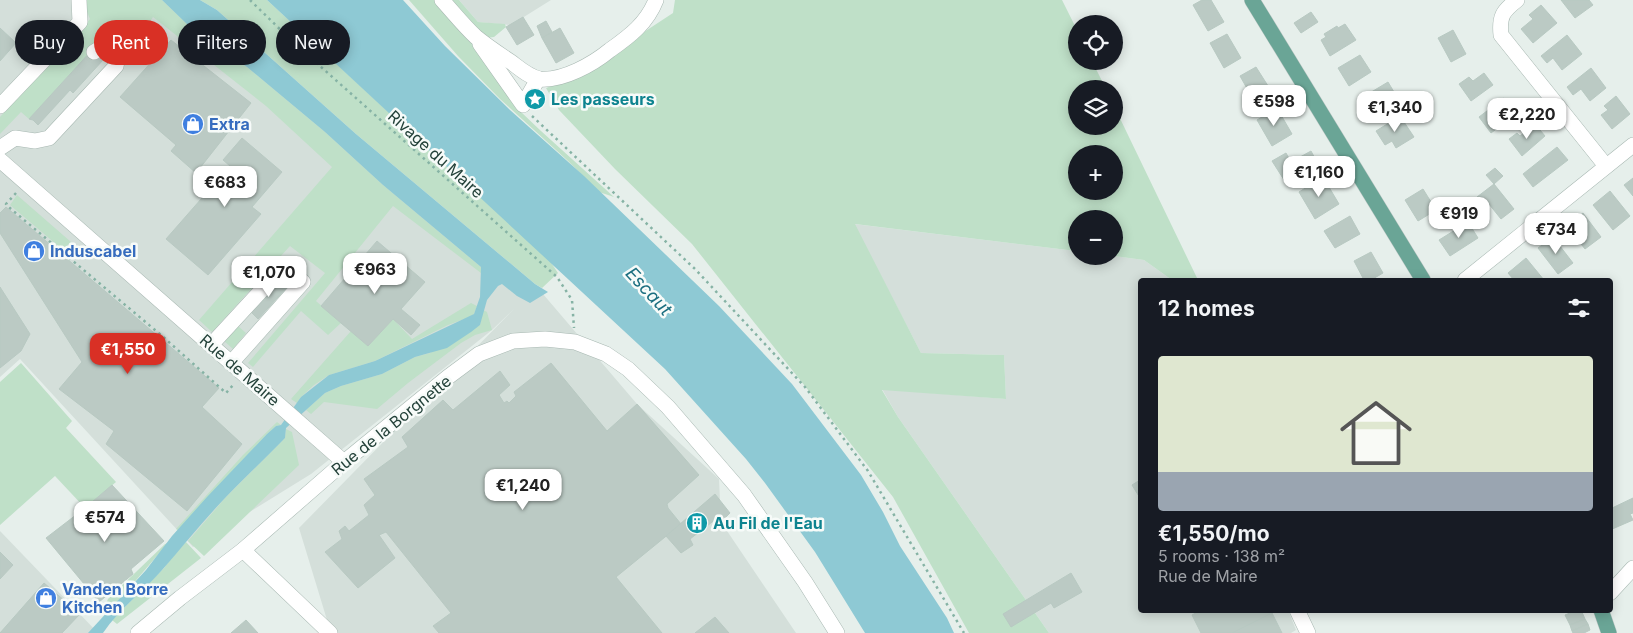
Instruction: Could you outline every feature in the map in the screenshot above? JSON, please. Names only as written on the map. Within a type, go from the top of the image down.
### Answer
[{"type":"main road","points":[[1252,0],[1422,278]]},
{"type":"main road","points":[[1602,613],[1609,633]]},
{"type":"street","points":[[0,106],[80,22],[79,0]]},
{"type":"street","points":[[442,0],[476,36],[528,74],[538,79],[562,76],[599,59],[638,29],[647,18],[656,0]]},
{"type":"street","points":[[1517,0],[1505,9],[1500,21],[1501,35],[1606,166]]},
{"type":"street","points":[[476,36],[487,56],[523,105],[538,79]]},
{"type":"street","points":[[0,148],[15,138],[34,141],[49,138],[116,65]]},
{"type":"street","points":[[1467,278],[1633,145]]},
{"type":"street","name":"Rue de Maire","points":[[0,160],[344,462]]},
{"type":"street","points":[[211,345],[284,266],[303,282],[231,362]]},
{"type":"street","name":"Rue de la Borgnette","points":[[138,633],[243,550],[344,462],[479,354],[513,341],[545,338],[575,342],[606,354],[628,369],[668,407],[744,495],[805,582],[837,633]]},
{"type":"street","points":[[243,550],[330,633]]},
{"type":"street","points":[[1613,590],[1633,568]]},
{"type":"street","points":[[1298,613],[1308,633]]},
{"type":"path","name":"Rivage du Maire","points":[[250,0],[298,47],[557,277],[572,300],[575,342]]},
{"type":"path","points":[[523,105],[533,118],[688,262],[738,313],[805,387],[868,471],[964,633]]},
{"type":"path","points":[[26,183],[6,204],[161,335],[226,393],[244,374]]},
{"type":"shaded area","points":[[0,0],[174,0],[199,20],[178,20],[178,65],[256,65],[537,287],[637,404],[719,479],[721,522],[796,633],[331,633],[299,528],[514,309],[492,330],[311,474],[193,547],[20,359],[0,377]]},
{"type":"shaded area","points":[[459,0],[551,0],[511,25],[478,22]]},
{"type":"shaded area","points":[[854,224],[1068,250],[1068,265],[1123,265],[1123,257],[1144,260],[1169,278],[1138,278],[1138,613],[1289,613],[1296,630],[1291,633],[1049,633],[898,417],[882,389],[1006,399],[1004,355],[921,353]]},
{"type":"shaded area","points":[[0,531],[98,633],[0,633]]},
{"type":"green space","points":[[82,0],[162,0],[183,20],[178,20],[178,37],[168,29],[168,20],[157,20],[153,17],[151,20],[94,20],[94,48],[84,59],[84,26],[90,19]]},
{"type":"green space","points":[[200,0],[267,0],[289,20],[276,20],[276,63],[266,54],[266,20],[228,20],[217,10]]},
{"type":"green space","points":[[409,0],[459,0],[478,22],[505,24],[506,27],[494,37],[478,39],[521,112],[614,197],[599,192],[500,99],[458,56]]},
{"type":"green space","points":[[675,0],[1062,0],[1070,15],[1068,70],[1096,70],[1102,80],[1068,80],[1068,135],[1123,135],[1123,125],[1197,278],[1169,278],[1144,260],[1123,257],[1123,210],[1068,210],[1068,250],[855,224],[921,353],[1004,355],[1006,399],[882,390],[898,417],[1049,633],[969,633],[893,497],[692,244],[615,169],[559,110],[546,88],[577,76],[673,13]]},
{"type":"green space","points":[[48,65],[78,65],[29,119],[21,112],[0,134],[0,117]]},
{"type":"green space","points":[[214,65],[244,65],[247,67],[481,267],[481,273],[393,206],[316,301],[341,323],[328,335],[301,311],[253,367],[248,363],[325,273],[290,246],[212,332],[199,320],[332,167],[266,106]]},
{"type":"green space","points":[[279,65],[337,65],[550,261],[558,273],[542,288],[535,284],[356,134]]},
{"type":"green space","points":[[17,195],[71,242],[63,250],[10,205]]},
{"type":"green space","points":[[471,303],[477,306],[474,314],[470,317],[448,325],[375,361],[329,375],[314,385],[297,403],[291,399],[351,331],[368,346],[393,319],[412,339]]},
{"type":"green space","points":[[483,310],[487,312],[492,330],[475,335],[461,343],[377,409],[324,402],[311,414],[306,410],[325,393],[341,386],[382,374],[415,357],[430,353],[480,325]]},
{"type":"green space","points":[[238,326],[246,333],[233,349],[224,341]]},
{"type":"green space","points":[[21,363],[72,421],[66,428],[116,482],[85,508],[55,476],[0,525],[0,382]]},
{"type":"green space","points":[[277,422],[281,425],[276,426],[267,434],[178,530],[176,529],[243,455]]},
{"type":"green space","points":[[286,429],[292,432],[299,465],[204,556],[188,541],[226,497],[285,438]]},
{"type":"green space","points":[[186,542],[201,558],[117,624],[112,620],[164,568]]},
{"type":"green space","points":[[168,543],[107,614],[103,611],[108,599]]},
{"type":"water","points":[[162,0],[200,0],[217,10],[228,20],[183,20]]},
{"type":"water","name":"Escaut","points":[[267,0],[403,0],[445,46],[510,110],[584,176],[719,306],[792,384],[861,475],[900,546],[947,618],[954,633],[865,633],[815,552],[765,483],[746,459],[665,369],[337,65],[350,65],[350,20],[289,20]]},
{"type":"water","points":[[266,54],[276,63],[276,65],[279,65],[356,134],[535,284],[548,292],[530,303],[517,296],[502,284],[498,286],[487,300],[480,325],[447,348],[415,357],[382,374],[341,386],[325,393],[286,428],[285,438],[218,506],[156,577],[116,616],[103,633],[88,633],[146,570],[172,536],[207,497],[267,434],[276,426],[281,425],[301,397],[329,375],[375,361],[474,314],[480,297],[481,267],[244,65],[266,65]]},
{"type":"building","points":[[1202,0],[1211,0],[1224,22],[1208,31],[1193,5]]},
{"type":"building","points":[[1561,0],[1589,0],[1593,5],[1575,18]]},
{"type":"building","points":[[1541,5],[1557,23],[1533,43],[1521,29],[1533,19],[1529,15]]},
{"type":"building","points":[[1311,12],[1318,22],[1301,33],[1294,23]]},
{"type":"building","points":[[523,17],[534,35],[517,45],[506,27]]},
{"type":"building","points":[[546,21],[552,32],[542,38],[537,26]]},
{"type":"building","points":[[1345,24],[1356,40],[1330,56],[1321,40],[1326,37],[1324,34],[1337,26],[1338,28]]},
{"type":"building","points":[[0,28],[15,44],[0,61]]},
{"type":"building","points":[[560,28],[574,53],[556,63],[542,38]]},
{"type":"building","points":[[1453,30],[1466,54],[1451,62],[1438,38]]},
{"type":"building","points":[[1227,34],[1241,58],[1224,68],[1210,43]]},
{"type":"building","points":[[1567,35],[1582,54],[1562,70],[1553,58],[1547,63],[1541,56]]},
{"type":"building","name":"Extra","points":[[171,40],[178,46],[178,65],[203,65],[251,103],[196,173],[171,151],[176,145],[120,97],[149,65],[168,65],[168,43]]},
{"type":"building","points":[[92,50],[94,52],[94,65],[98,65],[73,93],[70,90],[38,125],[29,119],[78,65],[84,65],[84,59]]},
{"type":"building","points":[[1360,55],[1371,72],[1349,86],[1338,68]]},
{"type":"building","points":[[1256,67],[1270,89],[1253,99],[1240,76]]},
{"type":"building","points":[[1591,68],[1606,88],[1590,101],[1581,89],[1573,95],[1567,87]]},
{"type":"building","points":[[1484,73],[1493,85],[1471,101],[1459,84],[1469,77],[1473,81]]},
{"type":"building","points":[[1388,82],[1394,92],[1386,97],[1390,104],[1368,117],[1358,100]]},
{"type":"building","points":[[1616,96],[1630,114],[1612,129],[1601,115],[1608,110],[1604,106]]},
{"type":"building","points":[[1504,98],[1516,114],[1491,133],[1479,117]]},
{"type":"building","points":[[1277,108],[1292,134],[1272,146],[1257,120]]},
{"type":"building","points":[[1400,116],[1414,137],[1396,148],[1392,141],[1385,145],[1376,131]]},
{"type":"building","points":[[1535,124],[1545,136],[1522,156],[1509,139],[1517,133],[1520,136]]},
{"type":"building","points":[[242,138],[282,172],[252,207],[261,214],[208,275],[166,239],[230,166],[223,160]]},
{"type":"building","points":[[1557,147],[1568,160],[1533,187],[1523,174]]},
{"type":"building","points":[[1311,151],[1318,164],[1286,183],[1272,161],[1286,153],[1291,162]]},
{"type":"building","points":[[1495,168],[1503,176],[1494,184],[1486,175]]},
{"type":"building","points":[[1323,177],[1339,204],[1315,219],[1299,192]]},
{"type":"building","points":[[1633,178],[1633,196],[1624,185]]},
{"type":"building","points":[[1494,184],[1514,209],[1501,219],[1485,199],[1481,202],[1477,197]]},
{"type":"building","points":[[1423,189],[1436,210],[1418,221],[1405,200]]},
{"type":"building","points":[[1610,191],[1630,216],[1613,230],[1593,205]]},
{"type":"building","points":[[6,207],[219,388],[202,407],[242,444],[187,511],[106,444],[114,431],[59,389],[82,362],[0,233],[0,213]]},
{"type":"building","points":[[1583,213],[1601,237],[1585,249],[1574,235],[1579,231],[1572,222]]},
{"type":"building","points":[[1350,216],[1360,234],[1335,248],[1324,231]]},
{"type":"building","points":[[1468,222],[1478,238],[1450,256],[1439,240]]},
{"type":"building","points":[[1553,237],[1573,263],[1558,274],[1538,248]]},
{"type":"building","points":[[377,241],[425,282],[401,309],[420,325],[411,335],[393,319],[368,346],[321,306]]},
{"type":"building","points":[[1371,252],[1383,273],[1374,278],[1363,278],[1354,261]]},
{"type":"building","points":[[1526,258],[1542,278],[1512,278],[1508,273]]},
{"type":"building","points":[[279,278],[288,286],[258,319],[250,311]]},
{"type":"building","points":[[0,287],[30,334],[21,351],[0,368]]},
{"type":"building","points":[[551,363],[607,431],[637,404],[699,475],[667,504],[681,524],[616,577],[662,633],[439,633],[433,626],[451,613],[386,532],[379,535],[395,558],[358,588],[325,552],[342,539],[339,531],[345,526],[349,531],[369,515],[364,505],[375,495],[364,479],[408,447],[402,437],[443,400],[453,410],[500,371],[510,385],[499,395],[504,403],[507,401],[509,403],[516,396],[514,392]]},
{"type":"building","points":[[1138,481],[1138,495],[1132,485]]},
{"type":"building","points":[[112,485],[164,541],[131,569],[133,574],[99,602],[46,538]]},
{"type":"building","name":"Au Fil de l'Eau","points":[[715,494],[730,513],[721,522],[716,519],[690,539],[693,545],[681,553],[666,536]]},
{"type":"building","points":[[1633,498],[1633,513],[1630,514],[1633,520],[1613,529],[1613,508]]},
{"type":"building","points":[[0,552],[13,565],[0,579]]},
{"type":"building","points":[[1071,573],[1082,592],[1054,608],[1051,603],[1011,627],[1003,614]]},
{"type":"building","name":"Vanden Borre Kitchen","points":[[44,583],[80,614],[62,633],[0,633]]},
{"type":"building","points":[[1196,613],[1270,614],[1232,633],[1201,633],[1192,615]]},
{"type":"building","points":[[1272,613],[1282,633],[1232,633]]},
{"type":"building","points":[[1582,613],[1585,619],[1570,625],[1565,615]]},
{"type":"building","points":[[715,617],[729,633],[695,633]]},
{"type":"building","points":[[1585,619],[1588,624],[1572,631],[1570,625]]},
{"type":"building","points":[[246,620],[258,633],[231,633]]},
{"type":"building","points":[[1588,624],[1590,630],[1584,633],[1573,633],[1572,631]]},
{"type":"place","name":"Les passeurs","points":[[535,99]]},
{"type":"place","name":"Extra","points":[[193,124]]},
{"type":"place","name":"Induscabel","points":[[34,251]]},
{"type":"place","name":"Au Fil de l'Eau","points":[[697,523]]},
{"type":"place","name":"Vanden Borre Kitchen","points":[[46,598]]}]
